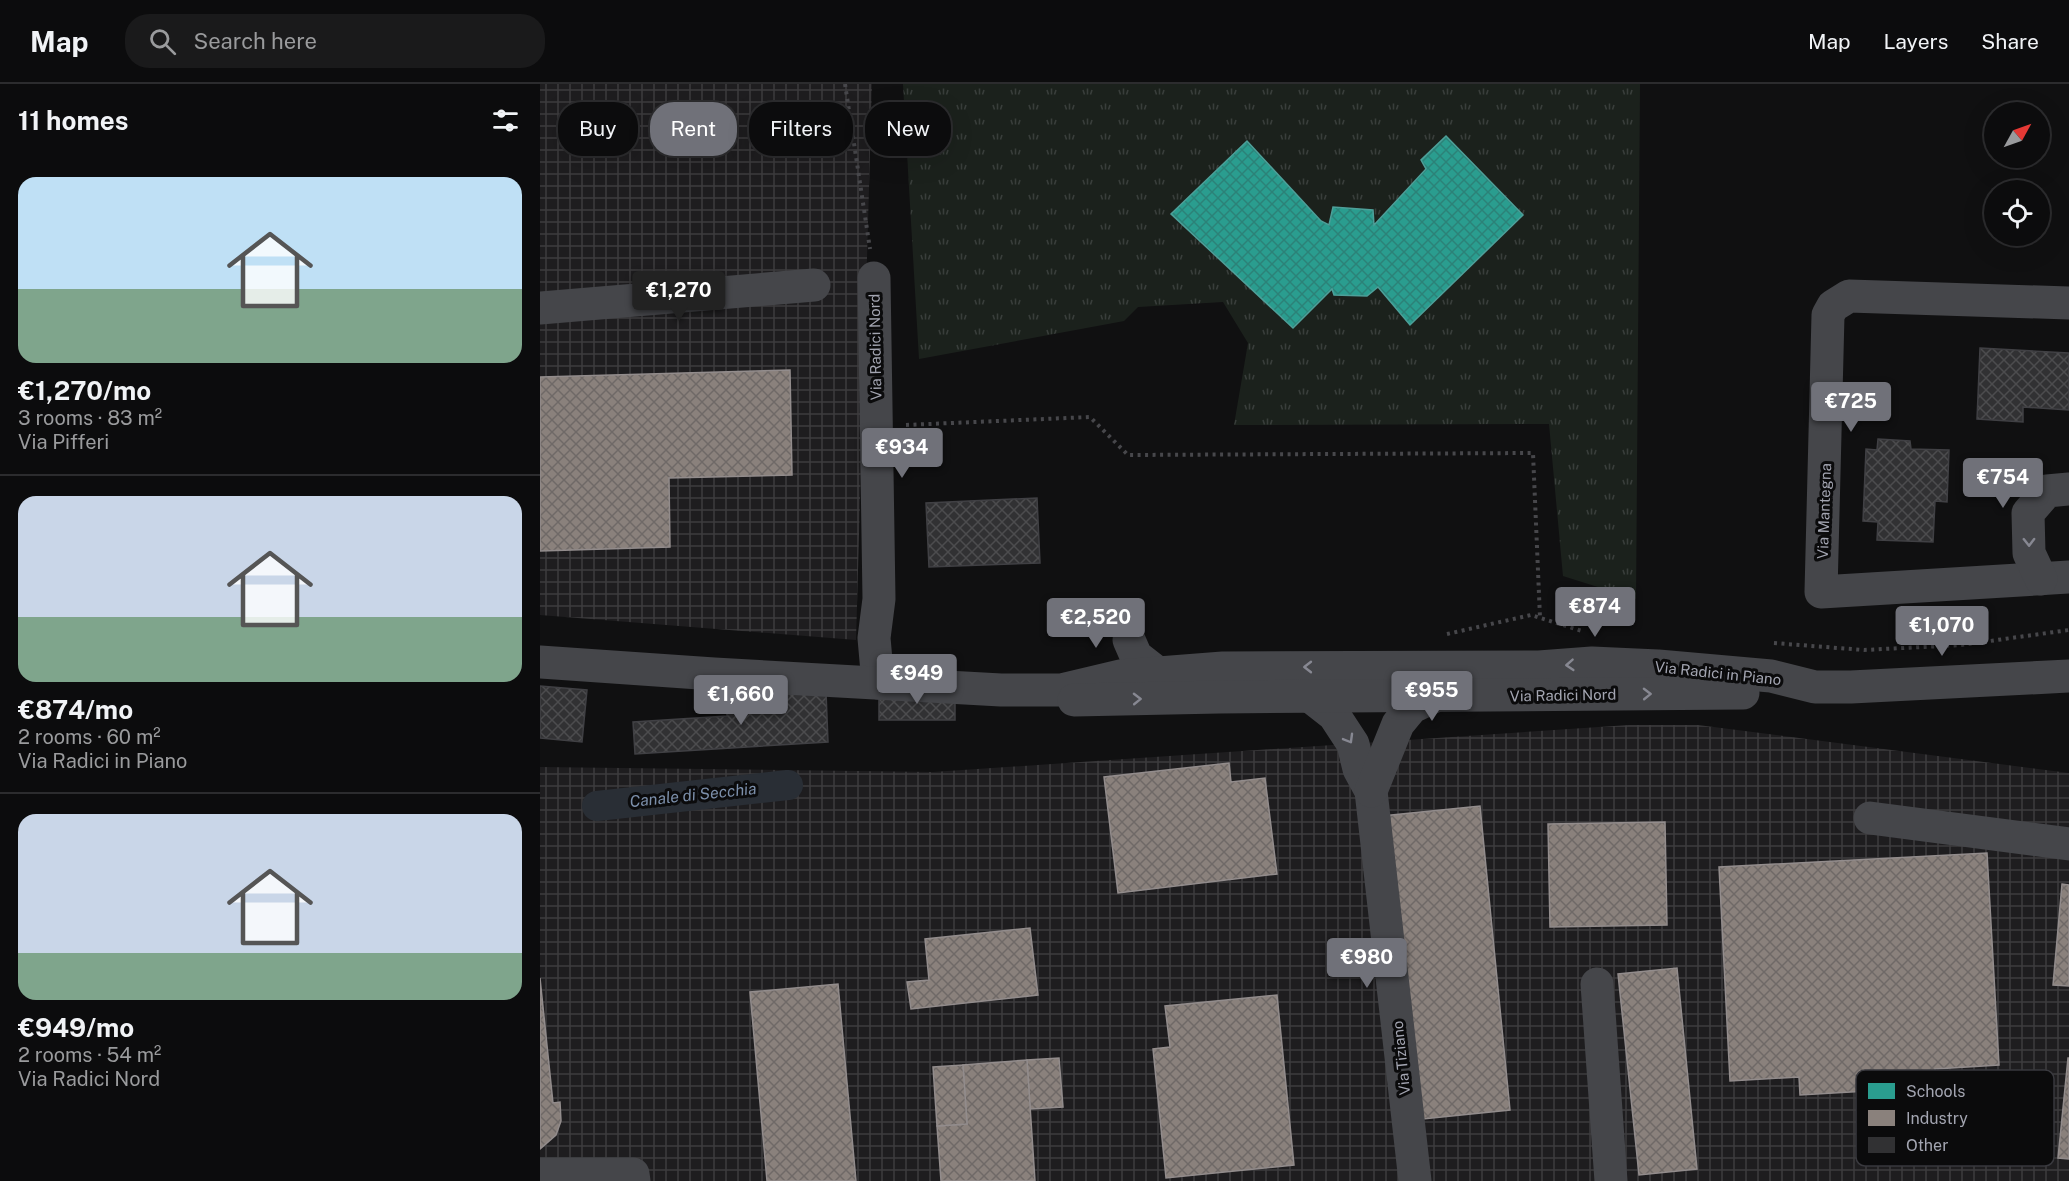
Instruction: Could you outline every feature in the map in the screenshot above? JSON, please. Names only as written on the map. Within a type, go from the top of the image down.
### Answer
[{"type":"street","name":"Via Radici Nord","points":[[874,278],[879,600],[874,638],[878,683]]},
{"type":"street","points":[[540,308],[814,285]]},
{"type":"street","name":"Via Mantegna","points":[[2055,578],[1821,592],[1828,315],[1833,306],[1850,296],[2069,303]]},
{"type":"street","points":[[2055,578],[2029,553],[2028,513],[2047,491],[2069,489]]},
{"type":"street","points":[[1100,681],[1124,656],[1129,640],[1136,656],[1156,673],[1197,698]]},
{"type":"street","name":"Via Radici Nord","points":[[540,662],[1001,690],[1061,690],[1120,676],[1223,668],[1366,667]]},
{"type":"street","name":"Via Radici in Piano","points":[[1366,667],[1539,667],[1592,663],[1771,676],[1815,687],[2069,676]]},
{"type":"street","name":"Via Radici Nord","points":[[1061,690],[1075,701],[1197,698],[1787,694],[1815,687]]},
{"type":"street","points":[[1371,791],[1398,724],[1412,707],[1435,696]]},
{"type":"street","points":[[1311,697],[1334,716],[1353,744],[1359,769],[1371,791]]},
{"type":"street","name":"Via Tiziano","points":[[1371,791],[1415,1181]]},
{"type":"street","points":[[1870,818],[2069,844]]},
{"type":"street","points":[[1597,984],[1611,1181]]},
{"type":"street","points":[[540,1174],[633,1174],[634,1181]]},
{"type":"path","name":"Via Radici Nord","points":[[845,84],[874,278]]},
{"type":"path","points":[[876,426],[1090,417],[1128,455],[1533,453],[1540,618]]},
{"type":"shaded area","points":[[540,84],[872,84],[871,102],[865,102],[865,156],[870,156],[856,640],[540,615]]},
{"type":"shaded area","points":[[1629,725],[1698,725],[2069,773],[2069,1181],[540,1181],[540,767],[933,772]]},
{"type":"green space","points":[[903,84],[1640,84],[1636,599],[1563,576],[1549,424],[1234,425],[1248,343],[1223,302],[1138,307],[1124,321],[919,359],[907,156],[951,156],[951,102],[904,102]],"holes":[[[1446,136],[1378,287],[1367,296],[1335,295],[1332,289],[1293,328],[1171,214],[1247,141],[1321,221],[1329,225],[1333,207],[1372,210],[1374,225],[1426,169],[1421,160]]]},
{"type":"building: Schools","points":[[1446,136],[1523,215],[1410,325],[1378,287],[1367,296],[1334,295],[1332,289],[1293,328],[1171,214],[1247,141],[1321,221],[1329,225],[1333,207],[1373,210],[1374,225],[1426,169],[1421,160]]},
{"type":"building: Industry","points":[[790,370],[792,475],[669,478],[670,547],[540,551],[540,377]]},
{"type":"building: Industry","points":[[1229,763],[1231,782],[1265,778],[1277,874],[1118,893],[1104,777]]},
{"type":"building: Industry","points":[[1480,806],[1510,1110],[1413,1120],[1382,816]]},
{"type":"building: Industry","points":[[1665,822],[1667,925],[1550,927],[1548,824]]},
{"type":"building: Industry","points":[[1987,853],[1999,1065],[1935,1070],[1856,1070],[1856,1092],[1800,1095],[1799,1077],[1730,1081],[1719,867]]},
{"type":"building: Industry","points":[[2062,884],[2069,885],[2069,986],[2053,985]]},
{"type":"building: Industry","points":[[1030,928],[1038,995],[911,1009],[907,982],[929,980],[925,939]]},
{"type":"building: Industry","points":[[1677,968],[1697,1169],[1639,1175],[1618,974]]},
{"type":"building: Industry","points":[[540,978],[553,1103],[560,1102],[561,1121],[556,1135],[540,1149]]},
{"type":"building: Industry","points":[[838,984],[856,1181],[767,1181],[750,992]]},
{"type":"building: Industry","points":[[1277,995],[1294,1165],[1166,1178],[1153,1049],[1170,1047],[1165,1006]]},
{"type":"building: Industry","points":[[1059,1058],[1063,1107],[1030,1109],[1027,1060]]},
{"type":"building: Industry","points":[[2069,1058],[2069,1159],[2058,1158]]},
{"type":"building: Industry","points":[[1027,1060],[1035,1181],[941,1181],[937,1126],[967,1124],[963,1065]]},
{"type":"building: Industry","points":[[963,1065],[967,1124],[937,1126],[933,1067]]},
{"type":"building: Other","points":[[1980,348],[2069,353],[2069,410],[2023,407],[2023,422],[1977,419]]},
{"type":"building: Other","points":[[1878,439],[1910,441],[1911,449],[1949,450],[1947,502],[1935,501],[1933,542],[1877,540],[1878,522],[1863,521],[1866,449],[1877,450]]},
{"type":"building: Other","points":[[1037,498],[1040,563],[929,567],[926,503]]},
{"type":"building: Other","points":[[540,686],[587,690],[582,742],[540,738]]},
{"type":"building: Other","points":[[879,690],[955,690],[955,720],[879,720]]},
{"type":"building: Other","points":[[826,692],[828,742],[635,754],[633,722],[727,716],[726,698]]},
{"type":"waterway","name":"Canale di Secchia","points":[[597,806],[788,785]]}]
